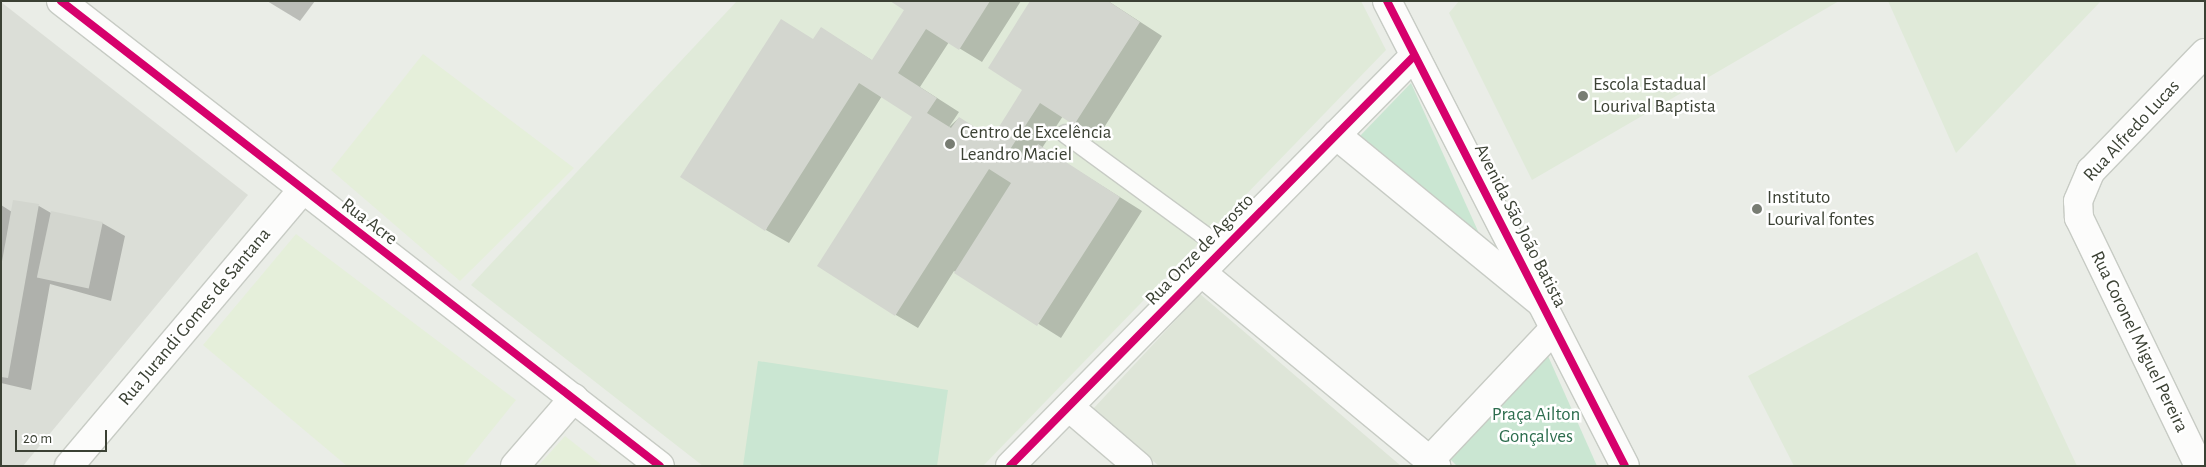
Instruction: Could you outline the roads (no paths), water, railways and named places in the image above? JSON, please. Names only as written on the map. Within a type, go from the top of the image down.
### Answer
[{"type":"street","name":"Rua Acre","points":[[61,1],[301,191],[574,398],[660,466]]},
{"type":"street","name":"Avenida São João Batista","points":[[1387,1],[1625,466]]},
{"type":"street","name":"Rua Alfredo Lucas","points":[[2079,218],[2081,187],[2091,171],[2205,53]]},
{"type":"street","name":"Rua Onze de Agosto","points":[[1010,466],[1414,56]]},
{"type":"street","points":[[1336,135],[1542,303]]},
{"type":"street","name":"Rua Jurandi Gomes de Santana","points":[[69,466],[301,191]]},
{"type":"street","name":"Rua Coronel Miguel Pereira","points":[[2079,218],[2199,466]]},
{"type":"street","points":[[1201,272],[1433,463],[1554,329]]},
{"type":"street","points":[[515,466],[574,398]]},
{"type":"street","points":[[1069,407],[1138,466]]},
{"type":"lane","points":[[1066,134],[1224,249]]},
{"type":"place","name":"Escola Estadual Lourival Baptista","points":[[1583,96]]},
{"type":"place","name":"Centro de Excelência Leandro Maciel","points":[[950,144]]},
{"type":"place","name":"Instituto Lourival fontes","points":[[1757,209]]},
{"type":"park label","name":"Praça Ailton Gonçalves","points":[[1536,426]]}]
